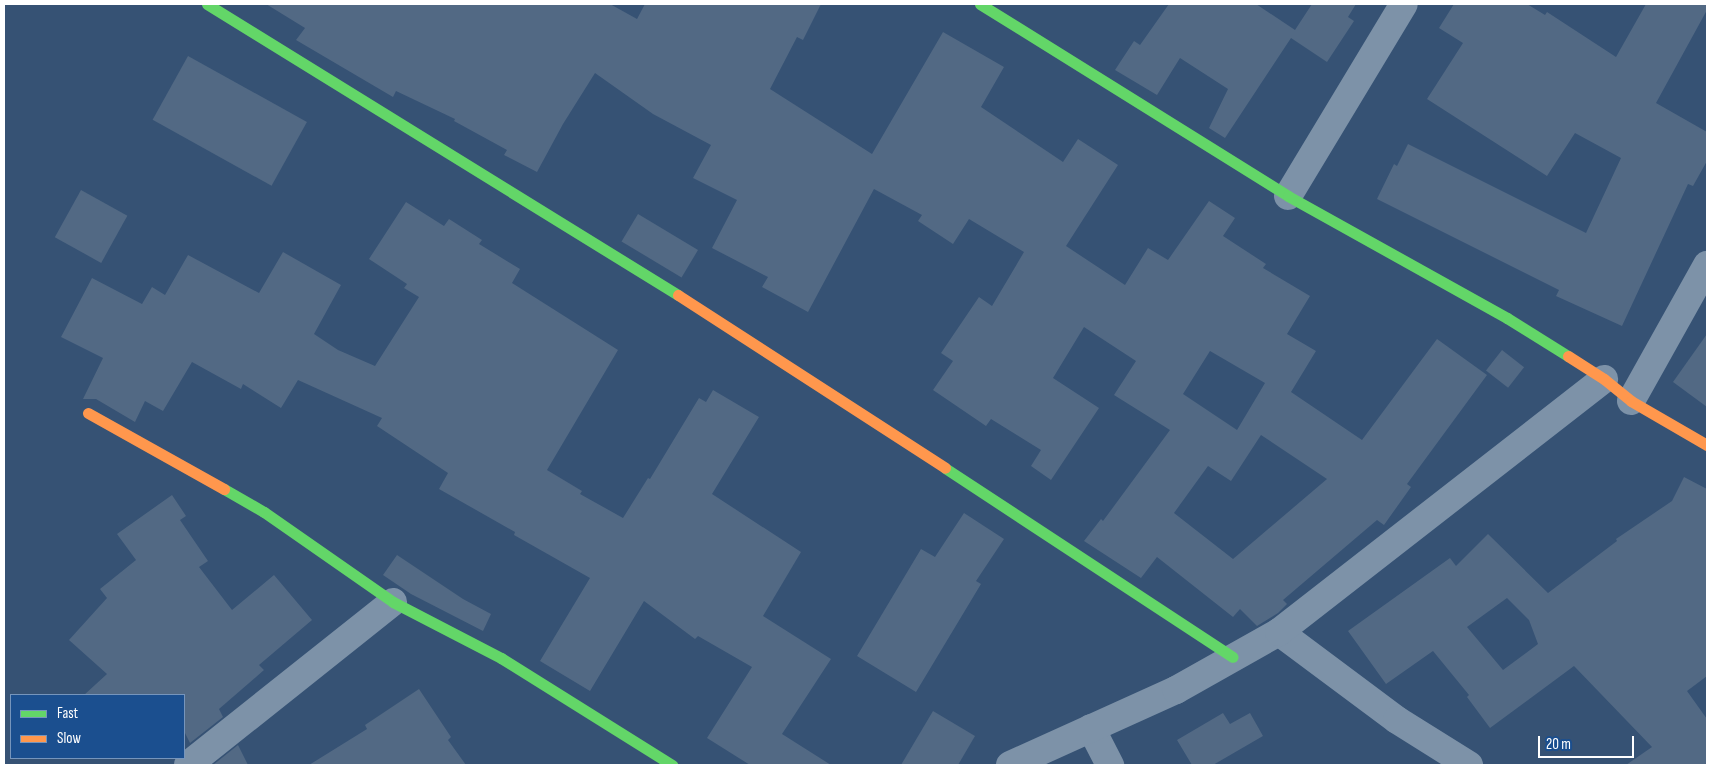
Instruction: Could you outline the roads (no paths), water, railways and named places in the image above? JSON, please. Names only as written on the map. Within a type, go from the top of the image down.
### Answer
[{"type":"street","points":[[206,4],[735,331],[1233,657]]},
{"type":"street","points":[[980,4],[1288,196],[1507,318],[1604,379],[1631,401],[1707,446]]},
{"type":"street","points":[[1288,196],[1404,4]]},
{"type":"street","points":[[1631,401],[1707,265]]},
{"type":"street","points":[[1010,765],[1176,690],[1279,632],[1604,379]]},
{"type":"street","points":[[88,413],[264,512],[393,602],[501,658],[672,765]]},
{"type":"street","points":[[188,765],[393,602]]},
{"type":"street","points":[[1279,632],[1397,720],[1470,765]]},
{"type":"street","points":[[1091,728],[1110,765]]}]
